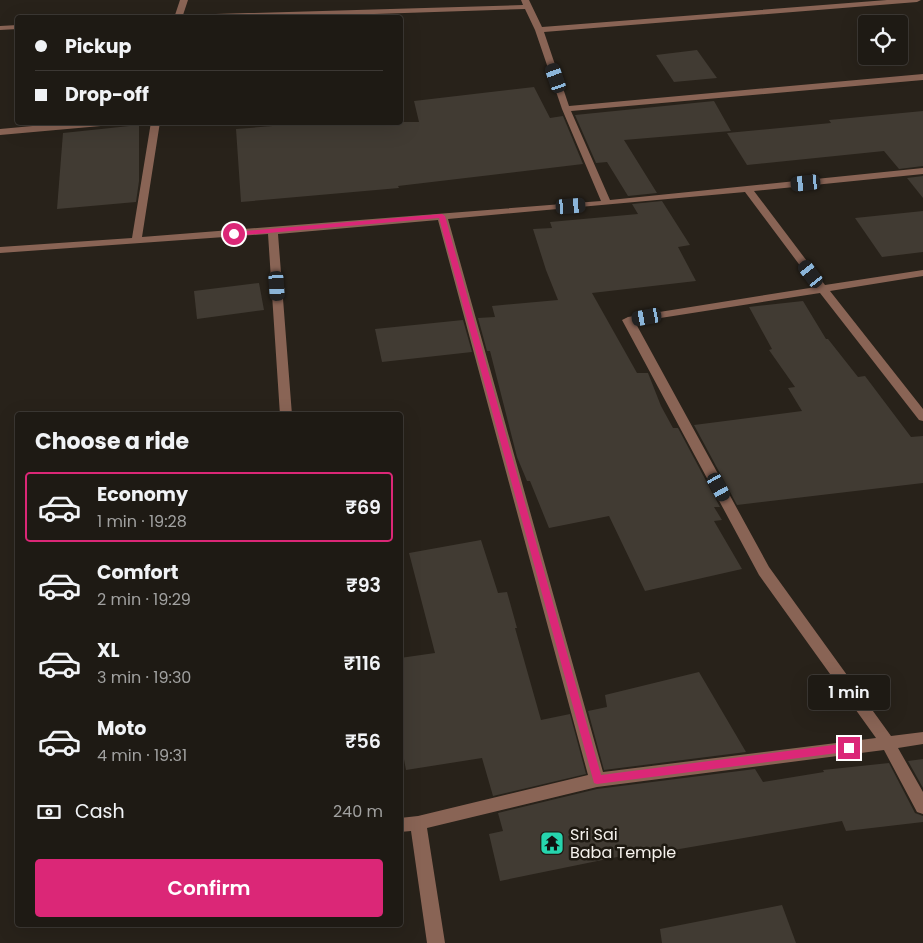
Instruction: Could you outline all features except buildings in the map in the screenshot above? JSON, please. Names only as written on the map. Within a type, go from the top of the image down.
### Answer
[{"type":"street","points":[[179,15],[184,0]]},
{"type":"street","points":[[539,30],[918,0],[923,4]]},
{"type":"street","points":[[219,15],[362,8],[418,11],[526,4],[539,30],[566,109],[607,203]]},
{"type":"street","points":[[0,28],[15,27]]},
{"type":"street","points":[[566,109],[923,77]]},
{"type":"street","points":[[0,132],[78,125]]},
{"type":"street","points":[[137,239],[156,125]]},
{"type":"street","points":[[0,250],[273,231],[607,203],[923,171]]},
{"type":"street","points":[[748,189],[822,288],[923,417]]},
{"type":"street","points":[[442,216],[597,780]]},
{"type":"street","points":[[273,231],[286,412]]},
{"type":"street","points":[[923,272],[628,320],[764,571],[888,743],[923,807]]},
{"type":"street","points":[[403,825],[418,823],[597,780],[923,738]]},
{"type":"street","points":[[418,823],[436,943]]},
{"type":"place","name":"Sri Sai Baba Temple","points":[[552,843]]},
{"type":"route","points":[[234,234],[442,216],[597,780],[849,748]]}]
